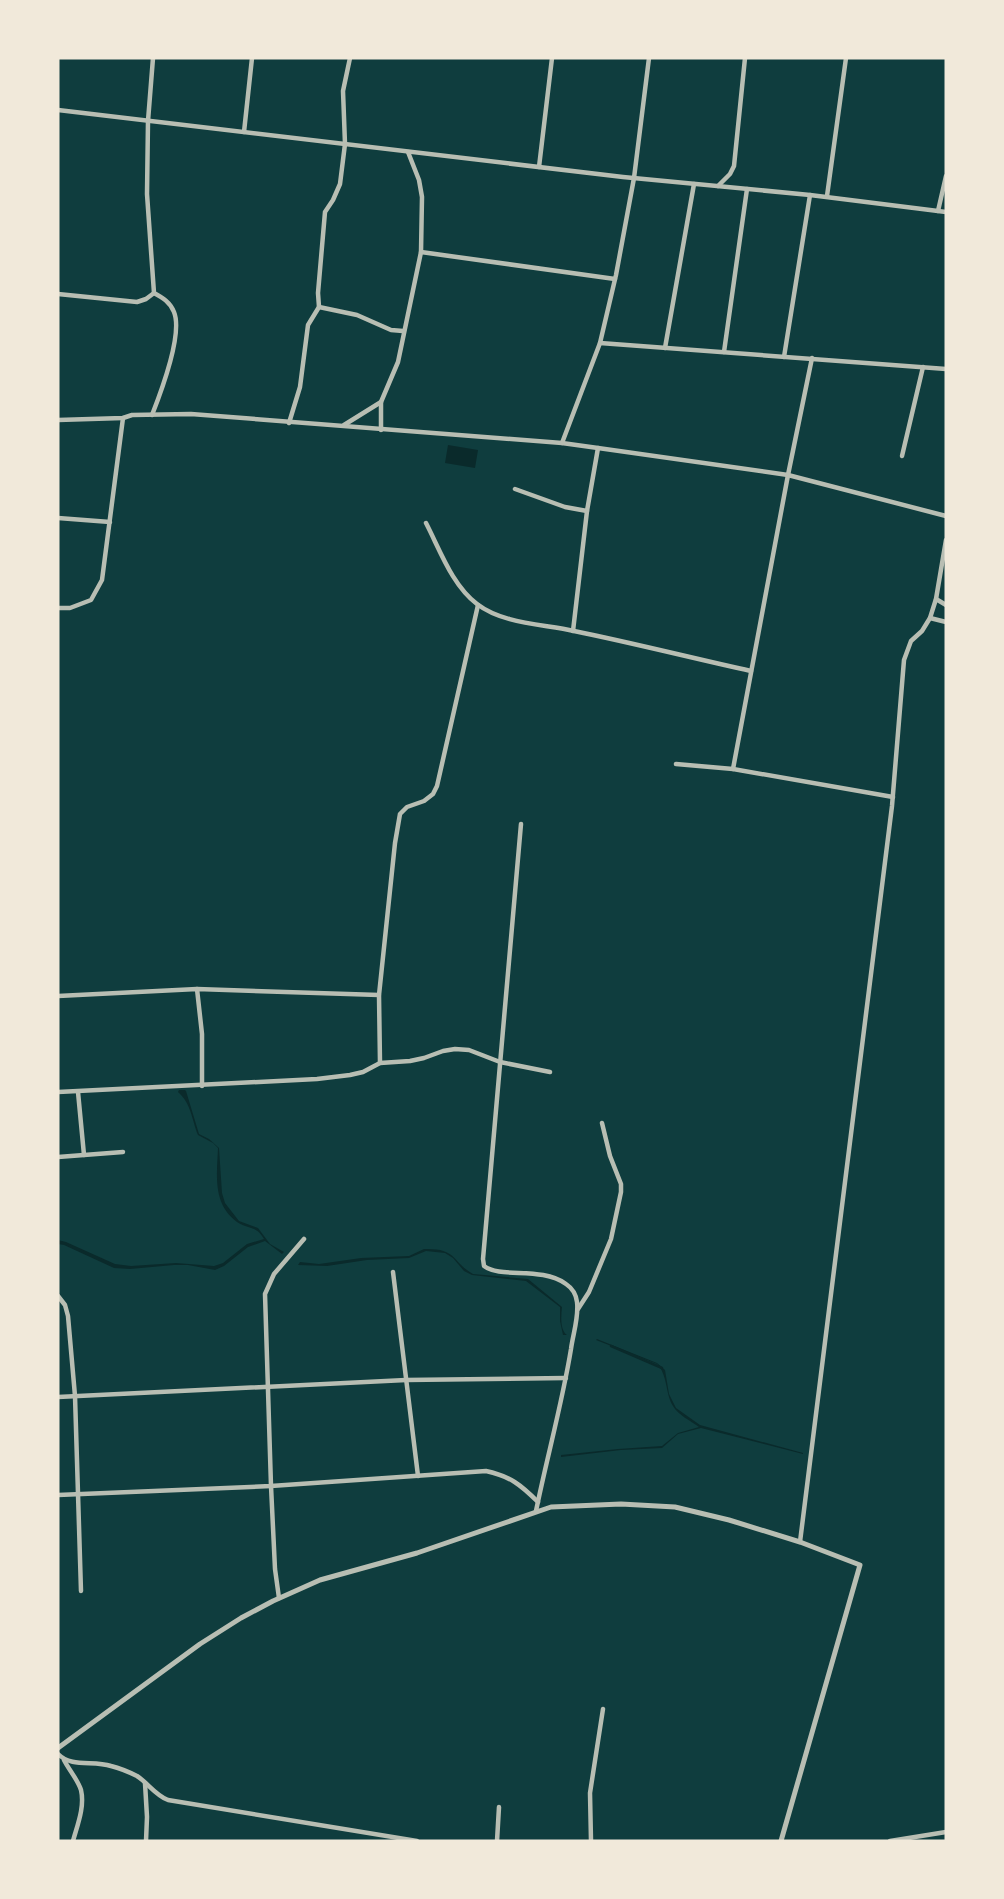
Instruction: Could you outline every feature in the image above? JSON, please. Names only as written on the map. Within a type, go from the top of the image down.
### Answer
[{"type":"street","points":[[153,58],[148,121],[147,208],[154,293]]},
{"type":"street","points":[[244,132],[252,58]]},
{"type":"street","points":[[289,423],[300,387],[308,325],[320,307],[318,293],[325,212],[338,191],[345,144],[344,91],[350,58]]},
{"type":"street","points":[[540,167],[552,58]]},
{"type":"street","points":[[562,443],[600,343],[615,279],[634,178],[649,58]]},
{"type":"street","points":[[717,187],[734,166],[745,58]]},
{"type":"street","points":[[827,197],[846,58]]},
{"type":"street","points":[[58,110],[946,212]]},
{"type":"street","points":[[381,430],[381,402],[398,362],[421,252],[422,197],[419,180],[408,152]]},
{"type":"street","points":[[937,211],[946,176]]},
{"type":"street","points":[[664,348],[694,184]]},
{"type":"street","points":[[724,352],[747,189]]},
{"type":"street","points":[[784,357],[810,195]]},
{"type":"street","points":[[421,252],[615,279]]},
{"type":"street","points":[[58,294],[137,302],[154,293]]},
{"type":"street","points":[[152,415],[164,383],[177,319],[170,303],[154,293]]},
{"type":"street","points":[[320,307],[357,315],[391,330],[403,331]]},
{"type":"street","points":[[600,343],[946,369]]},
{"type":"street","points":[[733,769],[788,475],[813,358]]},
{"type":"street","points":[[902,456],[923,367]]},
{"type":"street","points":[[342,426],[381,402]]},
{"type":"street","points":[[58,420],[191,414],[562,443],[788,475],[946,516]]},
{"type":"street","points":[[58,608],[70,608],[91,600],[102,580],[123,418]]},
{"type":"street","points":[[573,631],[587,511],[598,448]]},
{"type":"street","points":[[515,489],[565,507],[587,511]]},
{"type":"street","points":[[58,518],[110,522]]},
{"type":"street","points":[[426,523],[456,580],[478,606],[512,620],[751,671]]},
{"type":"street","points":[[800,1542],[893,797],[904,660],[911,641],[922,631],[930,618],[946,540]]},
{"type":"street","points":[[936,599],[946,606]]},
{"type":"street","points":[[380,1063],[379,995],[400,814],[407,807],[424,801],[433,794],[437,786],[478,606]]},
{"type":"street","points":[[930,618],[946,622]]},
{"type":"street","points":[[676,764],[733,769],[893,797]]},
{"type":"street","points":[[521,824],[483,1263],[494,1271],[541,1274],[564,1283],[572,1289],[577,1298],[566,1378],[536,1511]]},
{"type":"street","points":[[58,996],[197,989],[379,995]]},
{"type":"street","points":[[197,989],[202,1034],[202,1086]]},
{"type":"street","points":[[58,1092],[284,1082],[351,1075],[380,1063],[410,1061],[455,1049],[469,1050],[499,1062],[550,1072]]},
{"type":"street","points":[[78,1091],[84,1155]]},
{"type":"street","points":[[577,1310],[589,1292],[611,1239],[621,1192],[602,1123]]},
{"type":"street","points":[[58,1157],[122,1152]]},
{"type":"street","points":[[279,1598],[271,1486],[265,1294],[274,1274],[304,1239]]},
{"type":"street","points":[[393,1272],[418,1476]]},
{"type":"street","points":[[58,1296],[65,1304],[68,1316],[75,1396],[81,1591]]},
{"type":"street","points":[[58,1397],[406,1380],[566,1378]]},
{"type":"street","points":[[58,1495],[271,1486],[486,1471],[521,1485],[538,1502]]},
{"type":"street","points":[[58,1748],[200,1644],[241,1618],[320,1580],[417,1553],[551,1507],[651,1504],[675,1507],[800,1542],[860,1565],[781,1841]]},
{"type":"street","points":[[591,1841],[590,1793],[603,1709]]},
{"type":"street","points":[[58,1754],[80,1788],[81,1809],[73,1841]]},
{"type":"street","points":[[63,1759],[110,1765],[136,1776],[168,1800],[417,1841]]},
{"type":"street","points":[[145,1783],[145,1841]]},
{"type":"street","points":[[497,1841],[499,1807]]},
{"type":"street","points":[[890,1841],[946,1832]]},
{"type":"water","points":[[448,445],[478,450],[475,468],[445,463]]},
{"type":"water","points":[[179,1090],[186,1091],[199,1134],[219,1148],[225,1203],[239,1221],[258,1228],[270,1244],[284,1252],[282,1254],[265,1241],[248,1247],[215,1270],[188,1265],[130,1269],[114,1268],[58,1244],[58,1240],[66,1242],[115,1264],[131,1266],[176,1263],[214,1266],[223,1263],[247,1244],[264,1239],[255,1230],[237,1222],[223,1207],[218,1188],[218,1148],[198,1135]]},
{"type":"water","points":[[424,1249],[448,1253],[473,1274],[528,1279],[562,1307],[562,1327],[567,1335],[563,1335],[560,1321],[560,1307],[526,1281],[472,1275],[445,1253],[426,1251],[409,1258],[327,1266],[298,1265],[300,1262],[319,1264],[361,1258],[409,1256]]},
{"type":"water","points":[[597,1339],[657,1363],[665,1370],[669,1394],[676,1408],[700,1425],[803,1454],[701,1428],[678,1434],[662,1448],[561,1457],[561,1455],[662,1446],[678,1433],[699,1427],[673,1406],[669,1396],[663,1373],[657,1364]]},
{"type":"waterway","points":[[611,1346],[662,1368]]}]
